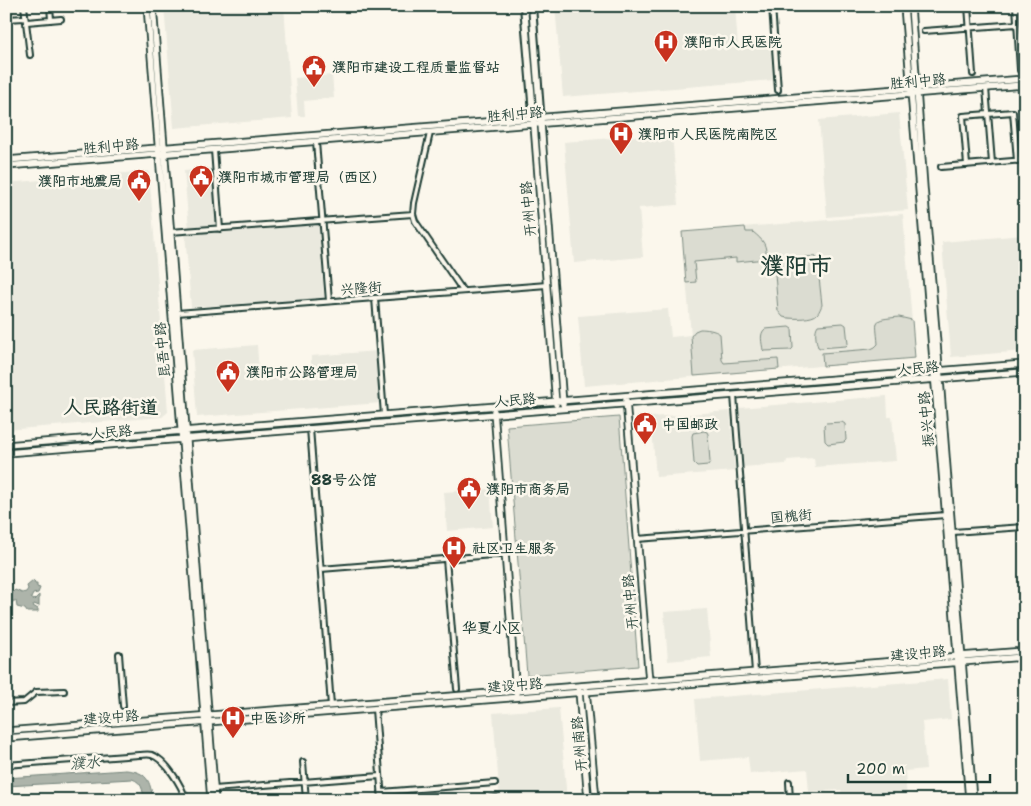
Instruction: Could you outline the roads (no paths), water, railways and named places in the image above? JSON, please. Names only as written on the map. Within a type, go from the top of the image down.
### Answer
[{"type":"main road","name":"开州中路","points":[[524,6],[537,121]]},
{"type":"main road","name":"开州中路","points":[[532,6],[537,121]]},
{"type":"street","points":[[24,6],[30,55]]},
{"type":"street","points":[[50,6],[51,20]]},
{"type":"street","name":"昆吾中路","points":[[147,6],[177,313],[183,431]]},
{"type":"street","name":"昆吾中路","points":[[153,6],[161,151],[206,719]]},
{"type":"street","points":[[772,6],[778,90]]},
{"type":"street","name":"振兴中路","points":[[904,6],[914,91],[952,532],[969,800]]},
{"type":"street","name":"振兴中路","points":[[911,6],[914,91]]},
{"type":"street","points":[[968,6],[973,74]]},
{"type":"street","points":[[1016,6],[1020,70]]},
{"type":"street","points":[[6,19],[60,19]]},
{"type":"street","points":[[924,31],[1017,24]]},
{"type":"street","name":"胜利中路","points":[[6,166],[161,151],[914,91],[1025,79]]},
{"type":"street","name":"胜利中路","points":[[914,91],[1025,85]]},
{"type":"street","points":[[986,88],[992,163]]},
{"type":"street","points":[[967,165],[963,116],[1013,112],[1017,161]]},
{"type":"street","name":"胜利中路","points":[[6,160],[161,151],[214,150],[430,133],[537,121]]},
{"type":"street","name":"开州中路","points":[[537,121],[557,409]]},
{"type":"street","name":"开州中路","points":[[537,121],[564,408]]},
{"type":"street","points":[[430,133],[413,214],[415,221],[463,291]]},
{"type":"street","points":[[316,142],[328,301]]},
{"type":"street","points":[[214,150],[220,229]]},
{"type":"street","points":[[941,167],[1025,160]]},
{"type":"street","points":[[170,232],[413,214]]},
{"type":"street","name":"兴隆街","points":[[177,313],[547,285]]},
{"type":"street","points":[[375,298],[384,415]]},
{"type":"street","name":"人民路","points":[[6,445],[1025,364]]},
{"type":"street","name":"人民路","points":[[6,452],[1025,372]]},
{"type":"street","name":"振兴中路","points":[[938,379],[946,515],[974,800]]},
{"type":"street","points":[[734,395],[755,672]]},
{"type":"street","name":"开州中路","points":[[626,396],[649,684]]},
{"type":"street","points":[[493,406],[516,694]]},
{"type":"street","points":[[310,428],[331,706]]},
{"type":"street","name":"国槐街","points":[[637,539],[946,515]]},
{"type":"street","points":[[952,532],[1025,527]]},
{"type":"street","points":[[320,569],[505,554]]},
{"type":"street","points":[[446,559],[457,688]]},
{"type":"street","name":"建设中路","points":[[6,738],[331,706],[586,689],[960,659],[1025,651]]},
{"type":"street","points":[[119,654],[123,706]]},
{"type":"street","name":"建设中路","points":[[649,684],[755,672],[960,659],[1025,657]]},
{"type":"street","name":"开州南路","points":[[578,689],[588,800]]},
{"type":"street","name":"开州南路","points":[[586,689],[596,800]]},
{"type":"street","points":[[6,703],[24,702],[36,692],[64,691]]},
{"type":"street","name":"建设中路","points":[[6,731],[375,708],[516,694]]},
{"type":"street","points":[[375,708],[382,800]]},
{"type":"street","points":[[206,719],[215,800]]},
{"type":"street","points":[[206,719],[211,800]]},
{"type":"street","points":[[6,765],[151,755],[160,760],[178,781],[186,800]]},
{"type":"street","points":[[304,762],[306,800]]},
{"type":"street","points":[[214,789],[380,776]]},
{"type":"street","points":[[789,782],[790,800]]},
{"type":"street","points":[[381,792],[495,783]]},
{"type":"street","points":[[477,800],[496,798]]},
{"type":"place","name":"濮阳市人民医院","points":[[666,63]]},
{"type":"place","name":"濮阳市建设工程质量监督站","points":[[314,88]]},
{"type":"place","name":"濮阳市人民医院南院区","points":[[621,155]]},
{"type":"place","name":"濮阳市城市管理局（西区）","points":[[201,198]]},
{"type":"place","name":"濮阳市地震局","points":[[139,202]]},
{"type":"place","name":"濮阳市公路管理局","points":[[228,393]]},
{"type":"place","name":"中国邮政","points":[[645,445]]},
{"type":"place","name":"濮阳市商务局","points":[[469,510]]},
{"type":"place","name":"社区卫生服务","points":[[454,569]]},
{"type":"place","name":"中医诊所","points":[[233,739]]},
{"type":"district","name":"濮阳市","points":[[796,266]]},
{"type":"district","name":"人民路街道","points":[[111,407]]},
{"type":"district","name":"88号公馆","points":[[344,480]]},
{"type":"district","name":"华夏小区","points":[[492,628]]},
{"type":"water label","name":"濮水","points":[[85,763]]}]
